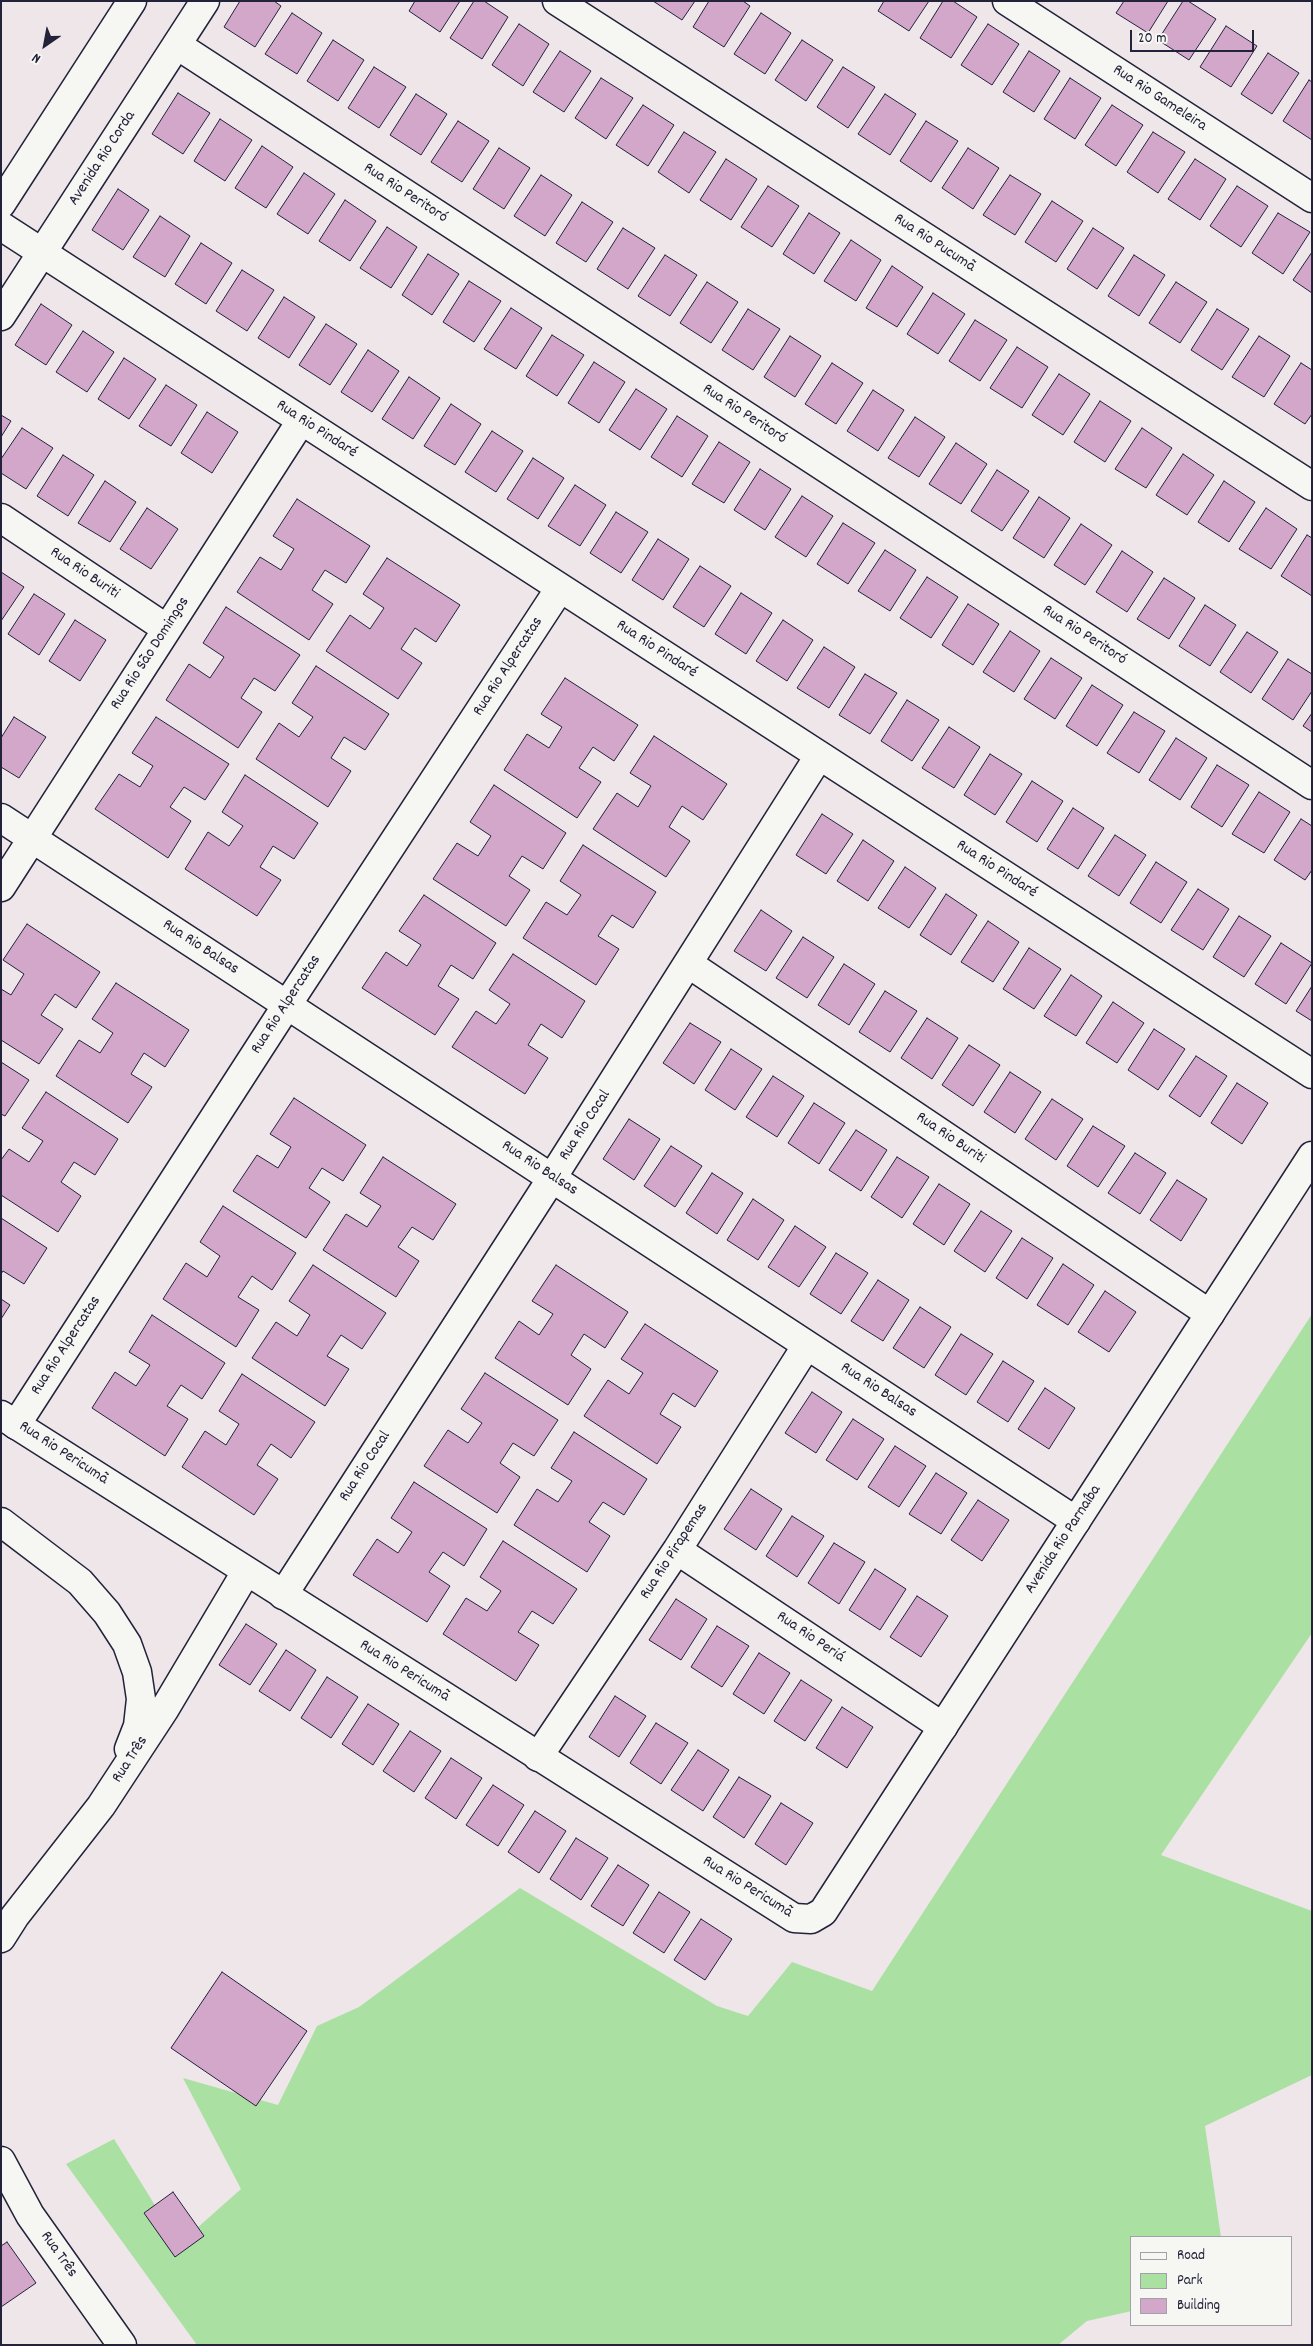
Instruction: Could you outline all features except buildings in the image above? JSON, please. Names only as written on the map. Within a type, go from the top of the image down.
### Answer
[{"type":"street","points":[[1,204],[132,1]]},
{"type":"street","name":"Avenida Rio Corda","points":[[1,316],[205,1]]},
{"type":"street","name":"Rua Rio Pucumã","points":[[557,1],[1312,486]]},
{"type":"street","name":"Rua Rio Gameleira","points":[[1007,1],[1312,198]]},
{"type":"street","name":"Rua Rio Peritoró","points":[[177,45],[1312,785]]},
{"type":"street","name":"Rua Rio Pindaré","points":[[1,226],[1312,1074]]},
{"type":"street","name":"Rua Rio São Domingos","points":[[1,887],[301,420]]},
{"type":"street","name":"Rua Rio Buriti","points":[[1,518],[167,629]]},
{"type":"street","name":"Rua Rio Alpercatas","points":[[9,1420],[287,1005],[560,588]]},
{"type":"street","name":"Rua Rio Cocal","points":[[283,1596],[690,964],[820,756]]},
{"type":"street","name":"Rua Rio Balsas","points":[[1,818],[1076,1521]]},
{"type":"street","name":"Rua Rio Buriti","points":[[690,964],[1210,1314]]},
{"type":"street","name":"Avenida Rio Parnaíba","points":[[811,1920],[823,1912],[1312,1156]]},
{"type":"street","name":"Rua Rio Pirapemas","points":[[538,1757],[677,1550],[807,1345]]},
{"type":"street","name":"Rua Rio Pericumã","points":[[9,1420],[283,1596],[794,1918],[811,1920]]},
{"type":"street","points":[[1,1522],[80,1582],[107,1612],[127,1644],[137,1672],[141,1699],[138,1726],[124,1763],[101,1806]]},
{"type":"street","name":"Rua Rio Periá","points":[[677,1550],[943,1727]]},
{"type":"street","name":"Rua Três","points":[[1,1938],[15,1916],[101,1806],[164,1710],[246,1572]]},
{"type":"street","name":"Rua Três","points":[[1,2161],[30,2215],[122,2345]]},
{"type":"street","points":[[1,2188],[30,2215]]},
{"type":"green space","points":[[1312,1314],[1312,1633],[1161,1855],[1312,1911],[1312,2075],[1205,2126],[1221,2236],[1130,2236],[1130,2311],[1087,2321],[1058,2345],[197,2345],[66,2164],[114,2139],[179,2244],[241,2189],[183,2078],[278,2105],[317,2026],[359,2007],[520,1888],[717,2006],[748,2016],[792,1962],[872,1991]]}]
